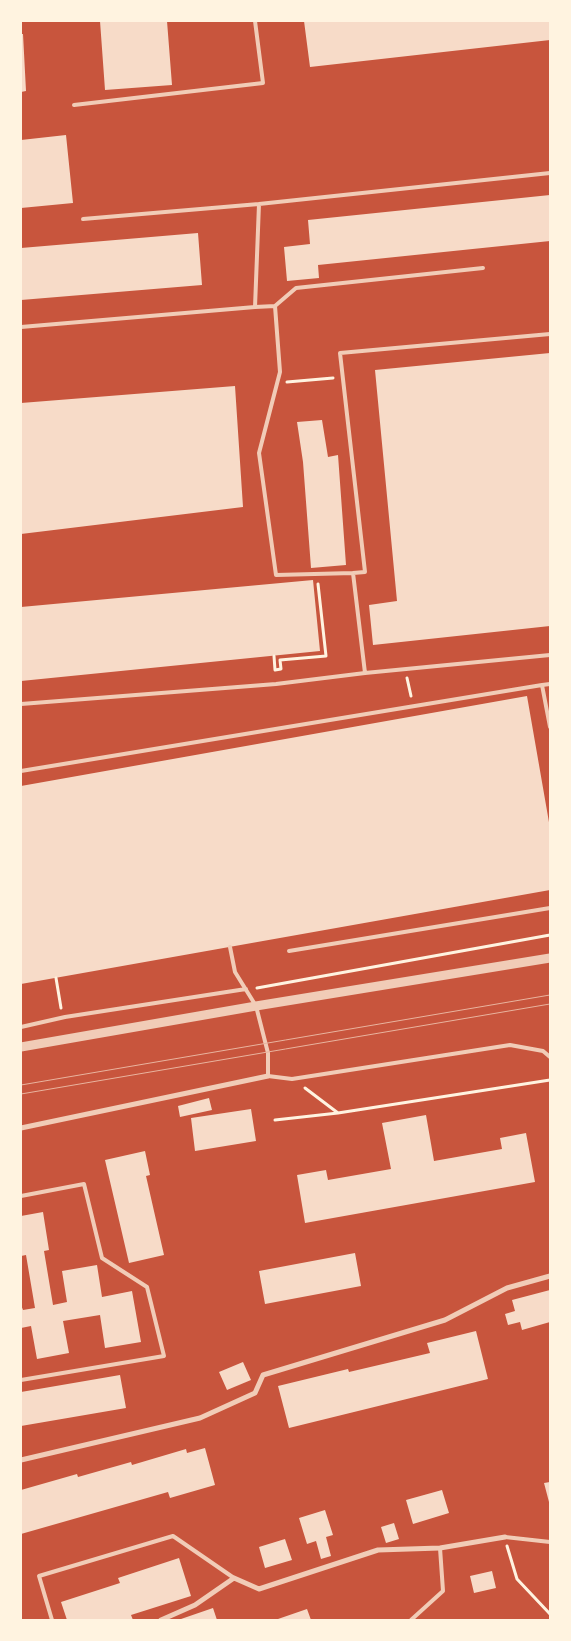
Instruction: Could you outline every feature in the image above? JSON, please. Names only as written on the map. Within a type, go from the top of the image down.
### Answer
[{"type":"street","points":[[21,1047],[550,958]]},
{"type":"street","points":[[21,1128],[268,1076]]},
{"type":"street","points":[[21,1460],[200,1418],[255,1393],[263,1375],[445,1320],[507,1288],[550,1276]]},
{"type":"street","points":[[161,1620],[195,1605],[234,1578],[259,1590],[378,1550],[440,1548],[505,1537]]},
{"type":"lane","points":[[74,105],[263,84],[255,21]]},
{"type":"lane","points":[[83,219],[259,204],[550,174]]},
{"type":"lane","points":[[255,307],[259,204]]},
{"type":"lane","points":[[21,327],[275,306],[296,288],[483,268]]},
{"type":"lane","points":[[275,306],[280,372],[259,453],[276,576],[365,572],[340,353],[550,334]]},
{"type":"lane","points":[[353,573],[365,673]]},
{"type":"lane","points":[[21,704],[276,684],[365,673],[550,656]]},
{"type":"lane","points":[[21,771],[550,684]]},
{"type":"lane","points":[[542,685],[550,727]]},
{"type":"lane","points":[[288,951],[550,908]]},
{"type":"lane","points":[[230,947],[235,972],[256,1006],[268,1052],[268,1076],[292,1079],[510,1045],[544,1052],[550,1057]]},
{"type":"lane","points":[[21,1028],[66,1017],[246,989]]},
{"type":"lane","points":[[21,1196],[84,1184],[102,1258],[147,1287],[164,1356],[21,1380]]},
{"type":"lane","points":[[52,1620],[39,1576],[173,1536],[234,1578]]},
{"type":"lane","points":[[505,1537],[550,1542]]},
{"type":"lane","points":[[411,1620],[443,1591],[440,1548]]},
{"type":"path","points":[[278,383],[344,378]]},
{"type":"path","points":[[274,656],[276,670],[281,669],[280,660],[326,656],[317,575]]},
{"type":"path","points":[[406,669],[412,707]]},
{"type":"path","points":[[246,989],[550,935]]},
{"type":"path","points":[[56,978],[62,1009]]},
{"type":"path","points":[[292,1079],[338,1113]]},
{"type":"path","points":[[275,1120],[338,1113],[550,1080]]},
{"type":"path","points":[[505,1537],[517,1579],[550,1614]]},
{"type":"building","points":[[100,21],[167,21],[172,85],[105,90]]},
{"type":"building","points":[[304,21],[550,21],[550,40],[310,67]]},
{"type":"building","points":[[21,34],[23,34],[26,91],[21,92]]},
{"type":"building","points":[[66,135],[73,203],[21,208],[21,140]]},
{"type":"building","points":[[550,195],[550,241],[318,265],[319,278],[287,281],[284,247],[310,244],[308,220]]},
{"type":"building","points":[[198,233],[202,285],[21,300],[21,248]]},
{"type":"building","points":[[550,353],[550,626],[373,645],[369,605],[397,601],[375,370]]},
{"type":"building","points":[[235,386],[243,507],[21,534],[21,403]]},
{"type":"building","points":[[322,420],[328,457],[338,455],[346,565],[311,568],[303,462],[297,422]]},
{"type":"building","points":[[313,580],[320,651],[21,681],[21,607]]},
{"type":"building","points":[[527,696],[550,828],[550,890],[21,984],[21,786]]},
{"type":"building","points":[[209,1098],[212,1110],[180,1117],[178,1106]]},
{"type":"building","points":[[251,1109],[256,1141],[195,1151],[191,1118]]},
{"type":"building","points":[[426,1115],[434,1161],[502,1149],[500,1138],[526,1133],[535,1182],[305,1223],[297,1175],[326,1170],[328,1180],[391,1169],[382,1123]]},
{"type":"building","points":[[145,1151],[150,1175],[146,1176],[164,1255],[129,1263],[105,1160]]},
{"type":"building","points":[[43,1212],[49,1250],[44,1251],[53,1305],[67,1302],[62,1271],[97,1265],[102,1297],[132,1291],[141,1342],[105,1348],[100,1315],[63,1321],[69,1353],[37,1359],[31,1326],[21,1328],[21,1305],[23,1310],[35,1308],[26,1255],[21,1256],[21,1216]]},
{"type":"building","points":[[355,1253],[361,1286],[265,1304],[259,1271]]},
{"type":"building","points":[[550,1290],[550,1322],[522,1330],[520,1322],[508,1325],[505,1314],[515,1311],[512,1300]]},
{"type":"building","points":[[476,1331],[488,1379],[289,1428],[278,1386],[348,1369],[349,1372],[430,1353],[427,1343]]},
{"type":"building","points":[[243,1362],[251,1380],[227,1390],[219,1372]]},
{"type":"building","points":[[120,1375],[126,1408],[21,1426],[21,1392]]},
{"type":"building","points":[[205,1448],[215,1485],[170,1498],[168,1492],[21,1534],[21,1490],[77,1474],[78,1477],[131,1462],[132,1465],[186,1449],[187,1453]]},
{"type":"building","points":[[550,1482],[550,1502],[549,1502],[544,1483]]},
{"type":"building","points":[[442,1490],[449,1513],[413,1524],[406,1500]]},
{"type":"building","points":[[325,1510],[333,1535],[326,1537],[331,1556],[321,1559],[316,1541],[307,1544],[299,1518]]},
{"type":"building","points":[[394,1523],[399,1539],[386,1543],[381,1527]]},
{"type":"building","points":[[285,1539],[292,1560],[265,1568],[259,1547]]},
{"type":"building","points":[[179,1558],[191,1596],[131,1615],[133,1620],[67,1620],[61,1602],[120,1583],[118,1578]]},
{"type":"building","points":[[492,1571],[496,1588],[474,1593],[470,1576]]},
{"type":"building","points":[[213,1608],[217,1620],[181,1620],[181,1619]]},
{"type":"building","points":[[307,1609],[311,1620],[278,1620],[278,1619]]},
{"type":"tram line","points":[[21,1085],[550,995]]},
{"type":"tram line","points":[[21,1094],[550,1004]]}]
